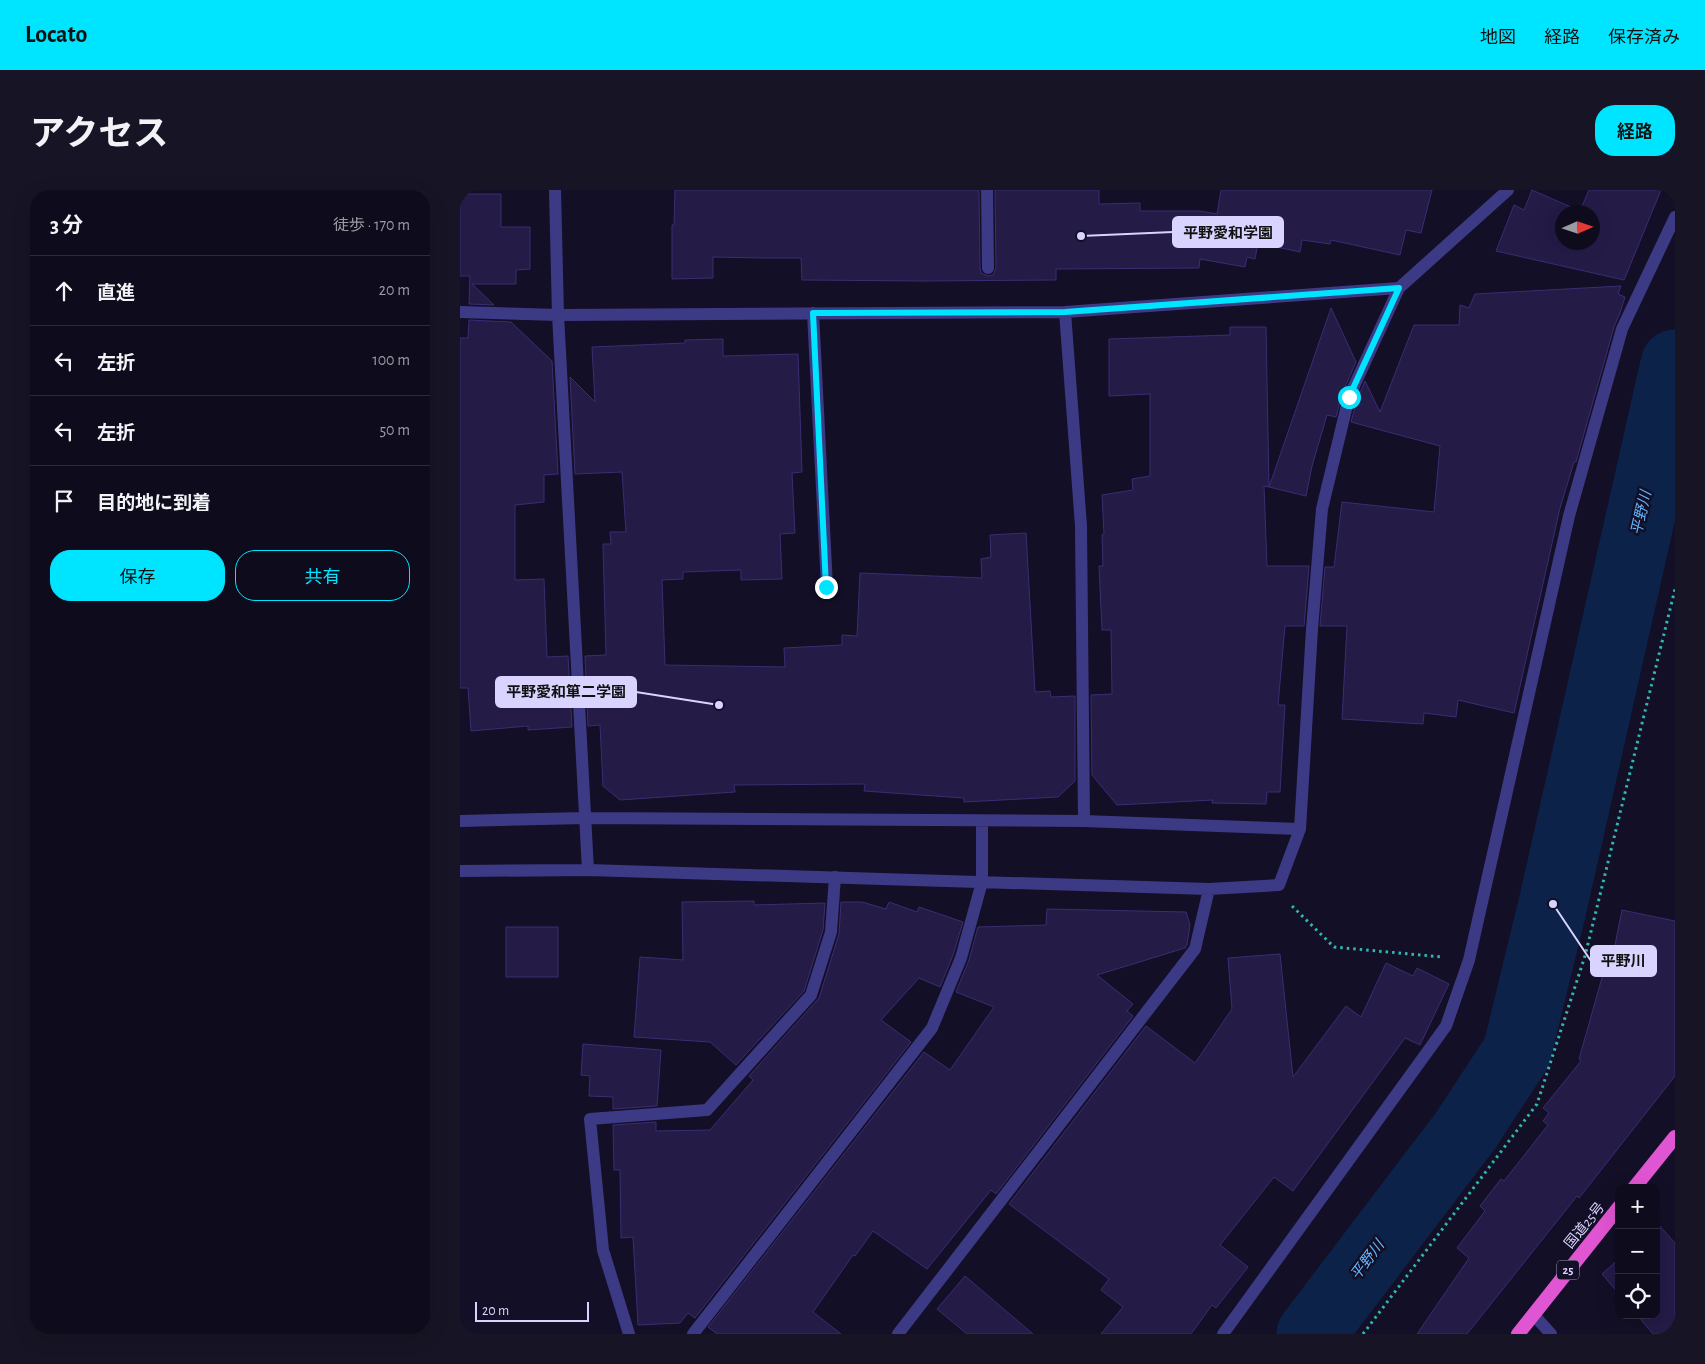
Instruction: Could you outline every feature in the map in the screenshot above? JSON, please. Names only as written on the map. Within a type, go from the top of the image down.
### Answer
[{"type":"highway","points":[[1637,1184],[1675,1137]]},
{"type":"highway","name":"国道25号","points":[[1518,1334],[1615,1212]]},
{"type":"street","points":[[555,190],[558,314],[588,870]]},
{"type":"street","points":[[987,190],[988,268]]},
{"type":"street","points":[[460,871],[588,870],[1209,889],[1279,885],[1300,829],[1312,629],[1322,509],[1349,397],[1399,288],[1508,190]]},
{"type":"street","points":[[1223,1334],[1446,1026],[1469,960],[1569,516],[1622,329],[1675,217]]},
{"type":"street","points":[[460,312],[558,314],[1065,312],[1399,288]]},
{"type":"street","points":[[1065,312],[1081,526],[1084,821]]},
{"type":"street","points":[[813,313],[826,587]]},
{"type":"street","points":[[460,821],[586,818],[1084,821],[1300,829]]},
{"type":"street","points":[[693,1334],[932,1028],[961,958],[982,882],[982,821]]},
{"type":"street","points":[[629,1334],[603,1250],[590,1119],[707,1110],[810,995],[831,932],[835,877]]},
{"type":"street","points":[[898,1334],[1195,949],[1209,889]]},
{"type":"street","points":[[1534,1314],[1551,1334]]},
{"type":"path","points":[[1363,1334],[1537,1104],[1585,956],[1675,589]]},
{"type":"path","points":[[1279,885],[1292,906],[1334,947],[1469,960]]},
{"type":"building","points":[[675,190],[979,190],[980,268],[981,273],[988,276],[993,275],[996,268],[995,190],[1099,190],[1099,204],[1140,203],[1140,211],[1200,211],[1217,214],[1221,190],[1432,190],[1421,233],[1406,230],[1400,255],[1331,240],[1330,244],[1302,240],[1300,252],[1258,243],[1255,259],[1247,257],[1245,267],[1200,259],[1199,268],[1056,269],[1056,280],[924,281],[802,280],[801,258],[713,257],[713,278],[672,279],[672,225],[674,225]]},
{"type":"building","points":[[1532,190],[1566,205],[1555,205],[1555,250],[1600,250],[1600,205],[1583,205],[1589,190],[1661,190],[1624,280],[1496,251],[1514,205],[1524,210]]},
{"type":"building","points":[[460,194],[501,194],[501,227],[530,227],[530,269],[516,270],[516,284],[472,284],[494,305],[469,304],[470,276],[460,276]]},
{"type":"building","points":[[1621,286],[1618,294],[1625,297],[1614,327],[1576,462],[1574,462],[1560,508],[1514,713],[1458,700],[1456,717],[1424,713],[1423,724],[1342,719],[1347,626],[1320,626],[1325,567],[1334,567],[1342,502],[1434,512],[1440,446],[1351,422],[1365,381],[1380,412],[1414,325],[1459,325],[1460,305],[1469,308],[1475,294]]},
{"type":"building","points":[[1331,308],[1356,362],[1342,394],[1336,417],[1327,415],[1312,466],[1306,496],[1269,487]]},
{"type":"building","points":[[469,320],[511,322],[552,361],[558,474],[544,475],[544,502],[515,505],[515,580],[544,579],[547,657],[568,656],[572,727],[528,730],[528,726],[471,731],[468,688],[460,688],[460,338],[468,338]]},
{"type":"building","points":[[1230,327],[1266,327],[1269,487],[1264,486],[1267,566],[1309,566],[1304,626],[1285,626],[1278,705],[1285,705],[1280,792],[1267,792],[1266,804],[1212,803],[1213,800],[1117,805],[1092,775],[1091,695],[1112,694],[1111,630],[1102,630],[1099,566],[1103,566],[1102,495],[1133,490],[1132,479],[1150,476],[1150,394],[1109,396],[1109,339],[1230,335]]},
{"type":"building","points":[[723,339],[723,356],[798,354],[802,472],[792,473],[795,533],[780,534],[782,579],[741,580],[741,570],[683,572],[683,579],[662,580],[665,665],[785,667],[784,648],[842,645],[842,635],[857,636],[860,573],[982,578],[981,559],[991,557],[990,535],[1026,533],[1035,692],[1050,691],[1051,697],[1075,696],[1075,781],[1058,797],[964,802],[964,798],[864,791],[865,784],[734,785],[735,792],[620,800],[603,786],[600,725],[588,726],[585,656],[606,655],[603,544],[611,544],[610,532],[626,532],[622,472],[575,474],[570,377],[595,402],[592,347],[685,343],[685,340]]},
{"type":"building","points":[[754,901],[754,905],[825,903],[823,930],[804,991],[736,1065],[710,1042],[634,1037],[640,957],[683,960],[682,902]]},
{"type":"building","points":[[841,902],[862,902],[886,909],[889,902],[917,912],[919,907],[963,922],[953,955],[940,987],[919,978],[881,1020],[911,1042],[695,1318],[688,1313],[680,1323],[638,1325],[633,1237],[621,1238],[620,1170],[614,1170],[613,1125],[656,1122],[656,1131],[710,1130],[753,1080],[749,1076],[819,998],[839,934]]},
{"type":"building","points":[[1047,909],[1186,912],[1190,925],[1187,945],[1185,948],[1097,975],[1133,1004],[1127,1011],[1133,1016],[996,1194],[991,1190],[927,1269],[873,1231],[855,1256],[853,1255],[813,1312],[841,1334],[717,1334],[708,1327],[924,1052],[950,1070],[994,1007],[956,992],[969,960],[978,927],[1046,925]]},
{"type":"building","points":[[1622,910],[1675,921],[1675,1076],[1579,1198],[1577,1196],[1467,1334],[1417,1334],[1469,1258],[1457,1248],[1485,1211],[1480,1206],[1501,1179],[1504,1181],[1548,1125],[1543,1121],[1549,1113],[1543,1108],[1581,1061],[1579,1059],[1603,974],[1609,975]]},
{"type":"building","points":[[506,927],[558,927],[558,977],[506,977]]},
{"type":"building","points":[[1280,954],[1293,1077],[1346,1006],[1361,1017],[1386,963],[1413,976],[1417,968],[1449,984],[1420,1045],[1405,1038],[1293,1191],[1274,1177],[1220,1245],[1248,1267],[1216,1308],[1212,1305],[1191,1334],[1101,1334],[1123,1307],[1101,1290],[1109,1279],[1009,1204],[1146,1026],[1195,1063],[1232,1009],[1228,958]]},
{"type":"building","points":[[583,1044],[661,1050],[657,1106],[613,1109],[613,1097],[589,1096],[590,1076],[581,1075]]},
{"type":"building","points":[[1660,1226],[1675,1243],[1675,1334],[1653,1334],[1640,1319],[1660,1319]]},
{"type":"building","points":[[1615,1263],[1615,1289],[1602,1274]]},
{"type":"building","points":[[965,1276],[1033,1334],[967,1334],[937,1309]]},
{"type":"waterway","name":"平野川","points":[[1311,1334],[1466,1130],[1517,1052],[1553,904],[1675,364]]},
{"type":"place","name":"平野愛和学園","points":[[1081,236]]},
{"type":"place","name":"平野愛和箪二学園","points":[[719,705]]},
{"type":"place","name":"平野川","points":[[1553,904]]},
{"type":"route","points":[[826,587],[813,313],[1065,312],[1399,288],[1349,397]]}]
